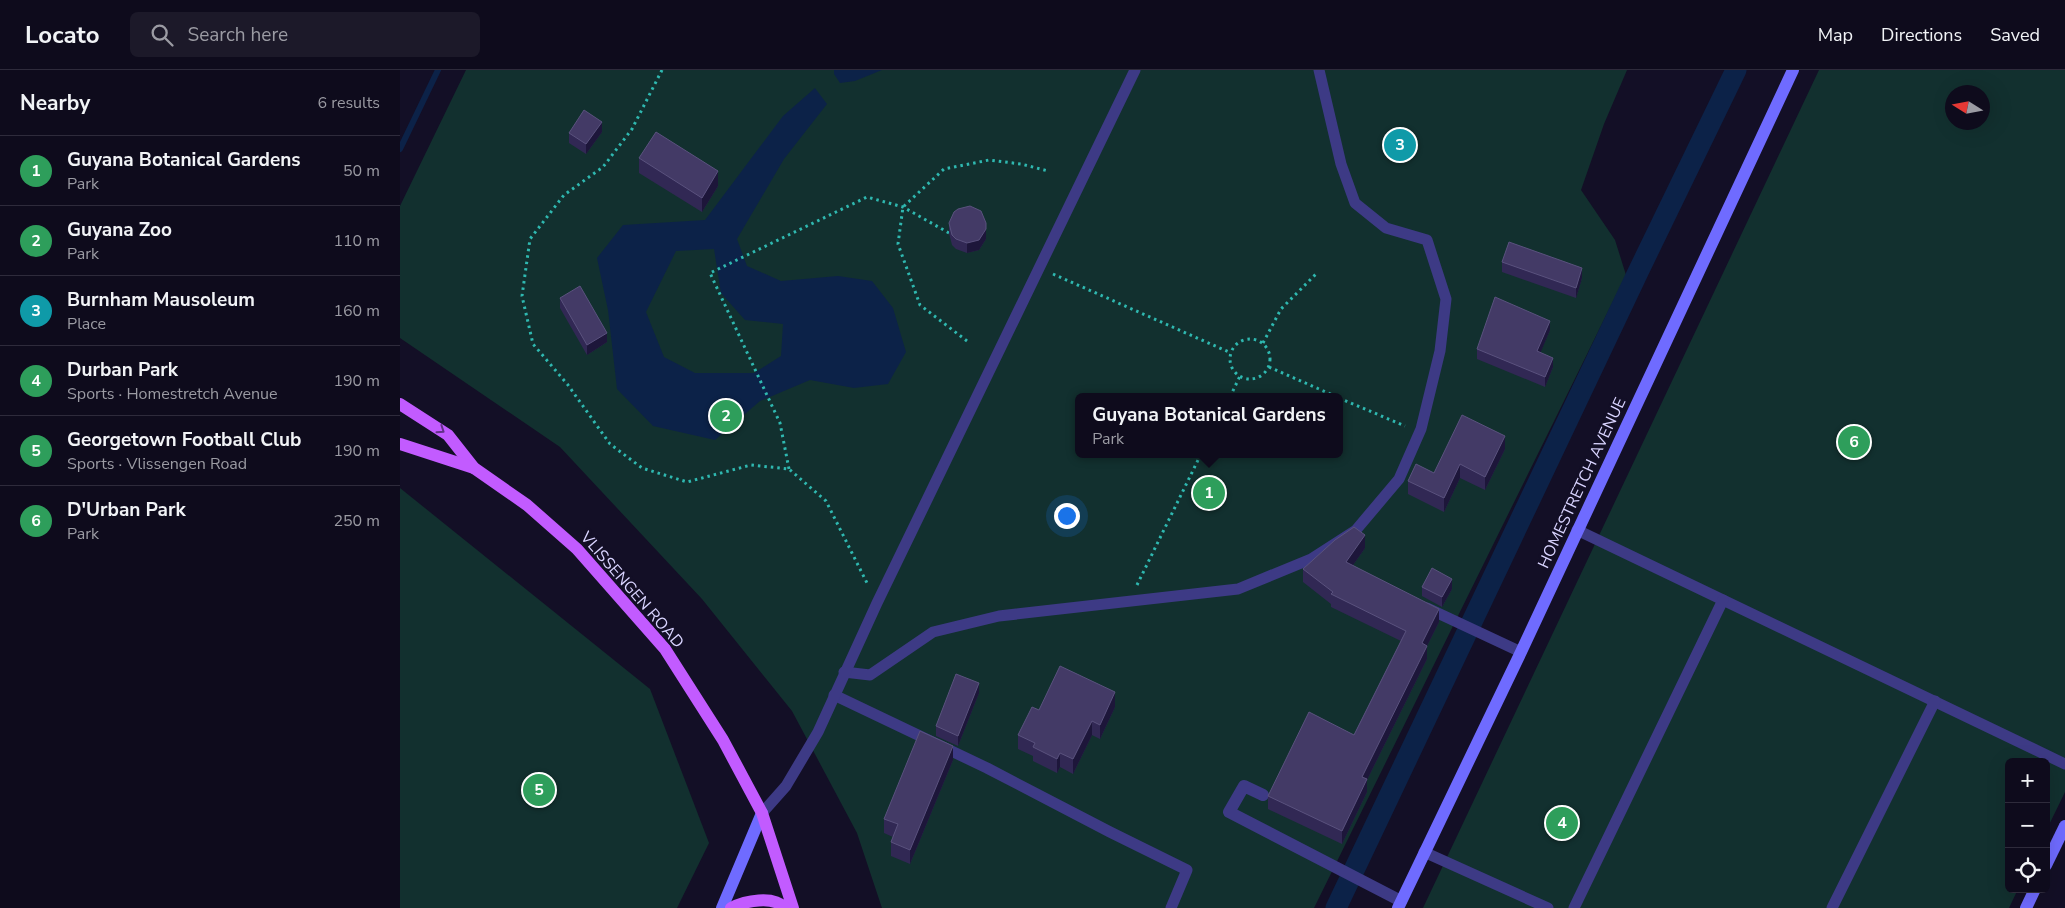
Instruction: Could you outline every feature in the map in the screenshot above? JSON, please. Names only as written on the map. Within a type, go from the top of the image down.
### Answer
[{"type":"main road","name":"HOMESTRETCH AVENUE","points":[[1399,905],[1521,652],[1793,70]]},
{"type":"main road","name":"VLISSENGEN ROAD","points":[[400,404],[448,436],[474,468],[528,505],[577,549],[665,648],[724,740],[762,813],[793,908]]},
{"type":"main road","points":[[400,444],[474,468]]},
{"type":"main road","points":[[722,908],[762,813]]},
{"type":"main road","points":[[2050,857],[2065,826]]},
{"type":"main road","points":[[2026,908],[2033,893]]},
{"type":"main road","points":[[731,908],[757,899],[782,904],[785,908]]},
{"type":"street","points":[[1262,795],[1244,786],[1229,812],[1334,866],[1399,905]]},
{"type":"lane","points":[[762,813],[786,786],[818,732],[877,603],[1135,70]]},
{"type":"lane","points":[[844,672],[870,675],[933,632],[999,616],[1238,589],[1311,559],[1356,530],[1399,479],[1420,432],[1440,351],[1446,299],[1427,240],[1386,228],[1355,203],[1341,164],[1319,70]]},
{"type":"lane","points":[[1577,530],[2065,764]]},
{"type":"lane","points":[[1574,908],[1723,600]]},
{"type":"lane","points":[[1414,601],[1521,652]]},
{"type":"lane","points":[[834,695],[987,768],[1187,870],[1171,908]]},
{"type":"lane","points":[[1832,908],[1934,701]]},
{"type":"lane","points":[[1424,852],[1548,908]]},
{"type":"path","points":[[662,70],[632,130],[603,167],[564,195],[530,239],[522,296],[534,344],[568,385],[610,444],[642,468],[687,482],[751,466],[789,469],[826,501],[877,603]]},
{"type":"path","points":[[967,341],[920,304],[898,244],[903,207],[944,169],[989,160],[1021,164],[1048,171]]},
{"type":"path","points":[[789,469],[780,423],[710,273],[867,197],[903,207],[949,233]]},
{"type":"path","points":[[1039,268],[1231,353]]},
{"type":"path","points":[[1263,343],[1281,309],[1318,272]]},
{"type":"path","points":[[1245,340],[1257,340],[1263,343],[1270,354],[1269,367],[1260,377],[1253,379],[1240,376],[1231,366],[1231,353],[1239,342],[1245,340]]},
{"type":"path","points":[[1269,367],[1329,393]]},
{"type":"path","points":[[1232,393],[1240,376]]},
{"type":"path","points":[[1343,399],[1420,432]]},
{"type":"path","points":[[1129,601],[1199,458]]},
{"type":"green space","points":[[466,70],[1627,70],[1604,124],[1581,190],[1615,240],[1626,275],[1314,908],[882,908],[857,833],[792,711],[702,599],[560,447],[400,338],[400,206]]},
{"type":"green space","points":[[1819,70],[2065,70],[2065,792],[2050,823],[2050,758],[2005,758],[2005,893],[2016,893],[2009,908],[1423,908]]},
{"type":"green space","points":[[400,488],[650,689],[709,843],[677,908],[400,908]]},
{"type":"water","points":[[834,70],[882,70],[855,81],[840,83],[834,74]]},
{"type":"water","points":[[815,88],[827,104],[784,159],[737,239],[747,266],[781,281],[838,276],[872,281],[893,308],[906,352],[888,384],[854,388],[810,380],[760,401],[715,440],[653,426],[617,389],[608,310],[597,258],[623,225],[705,220],[783,116]],"holes":[[[714,249],[721,293],[745,320],[783,324],[781,356],[754,373],[695,373],[664,357],[646,312],[676,251]]]},
{"type":"building","points":[[584,110],[602,122],[586,144],[569,133]]},
{"type":"building","points":[[656,132],[718,171],[702,198],[639,158]]},
{"type":"building","points":[[970,206],[981,211],[986,223],[986,229],[979,240],[967,243],[956,239],[952,235],[949,223],[954,212]]},
{"type":"building","points":[[1509,242],[1582,268],[1576,288],[1502,262]]},
{"type":"building","points":[[580,286],[607,333],[587,345],[560,298]]},
{"type":"building","points":[[1495,297],[1550,321],[1537,351],[1553,358],[1545,377],[1477,349]]},
{"type":"building","points":[[1462,415],[1505,436],[1485,477],[1460,464],[1444,498],[1408,481],[1416,464],[1434,473]]},
{"type":"building","points":[[1354,527],[1365,535],[1346,562],[1439,609],[1422,643],[1427,646],[1362,777],[1367,779],[1342,831],[1268,796],[1309,712],[1354,735],[1406,631],[1331,594],[1333,592],[1303,569],[1335,540]]},
{"type":"building","points":[[1432,568],[1452,579],[1442,597],[1422,587]]},
{"type":"building","points":[[1060,666],[1115,692],[1100,725],[1092,721],[1073,759],[1060,753],[1057,759],[1033,747],[1035,743],[1018,735],[1032,707],[1039,710]]},
{"type":"building","points":[[956,674],[979,683],[958,736],[936,726]]},
{"type":"building","points":[[920,731],[953,746],[910,850],[891,842],[898,824],[884,819]]},
{"type":"waterway","points":[[400,149],[438,70]]},
{"type":"waterway","points":[[1336,908],[1736,70]]},
{"type":"place","name":"Burnham Mausoleum","points":[[1400,145]]},
{"type":"place","name":"Guyana Zoo","points":[[726,416]]},
{"type":"place","name":"D'Urban Park","points":[[1854,442]]},
{"type":"place","name":"Guyana Botanical Gardens","points":[[1209,493]]},
{"type":"place","name":"Georgetown Football Club","points":[[539,790]]},
{"type":"place","name":"Durban Park","points":[[1562,823]]}]
